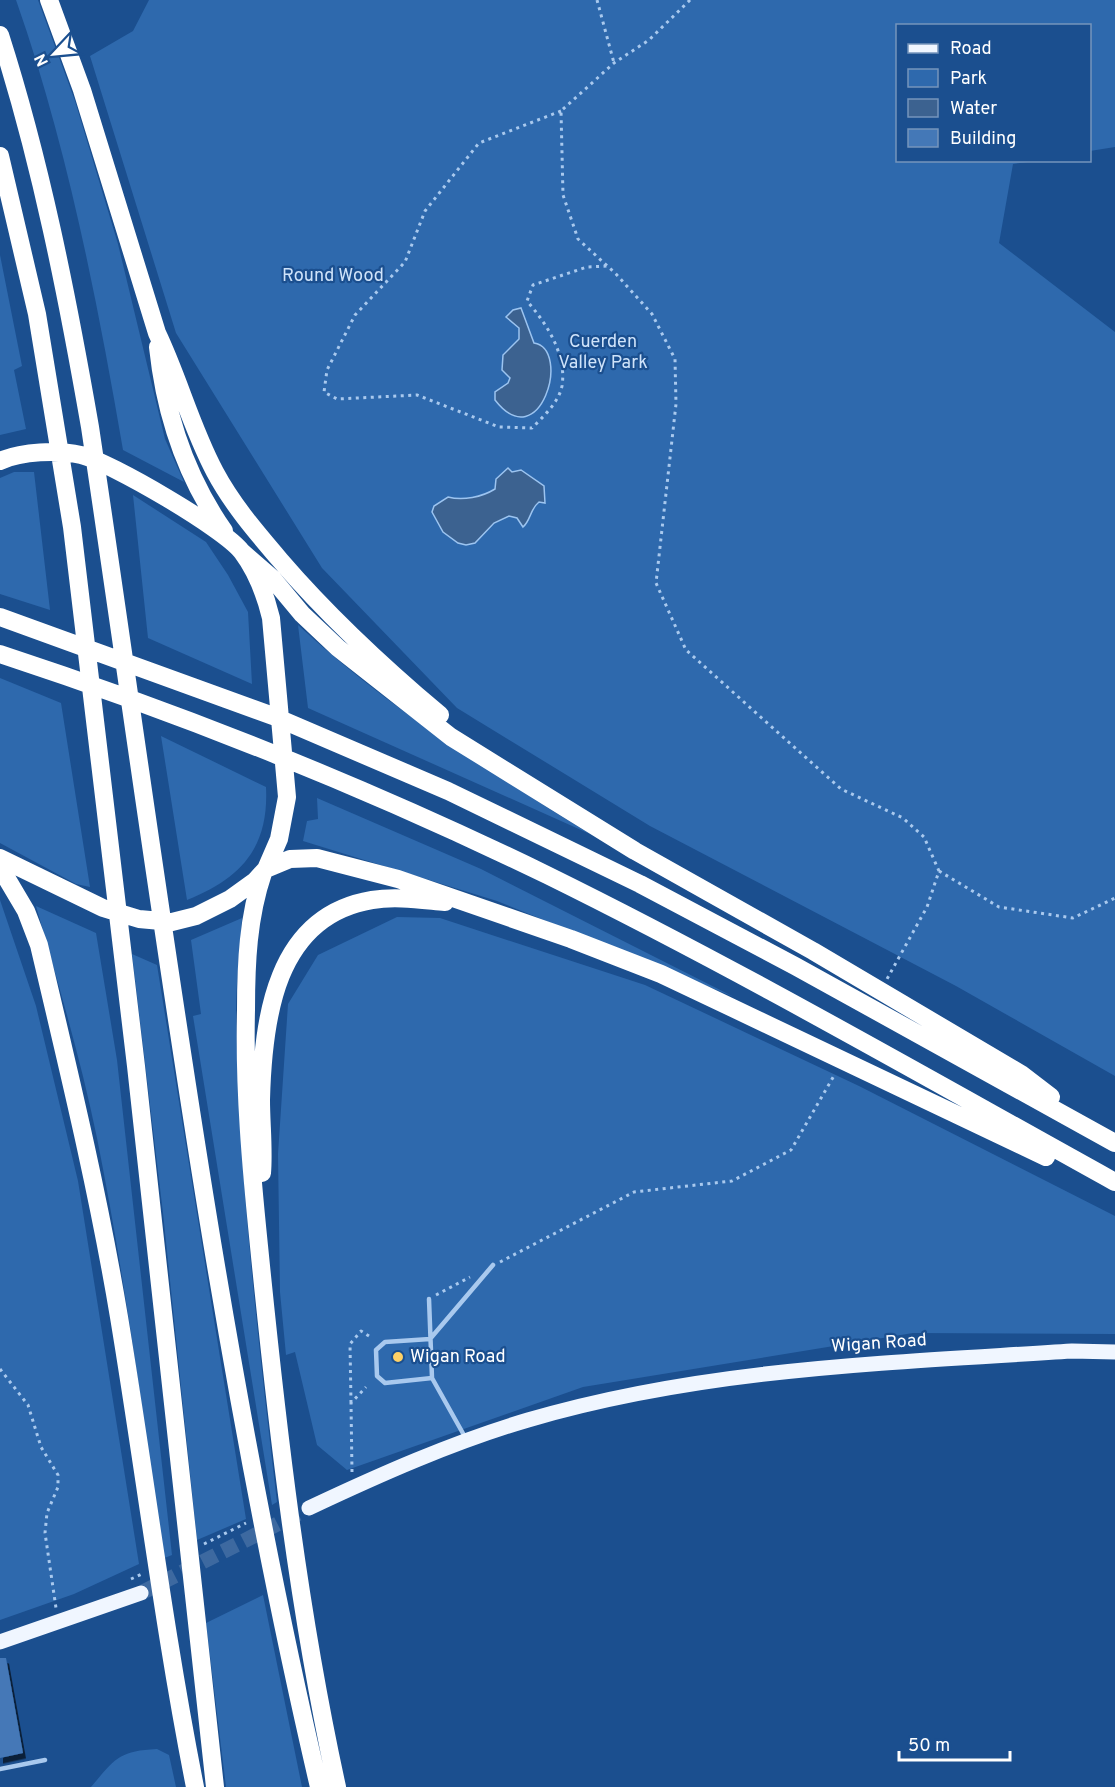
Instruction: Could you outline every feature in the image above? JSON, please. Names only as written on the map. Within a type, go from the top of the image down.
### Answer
[{"type":"highway","points":[[49,0],[82,90],[157,333],[173,368],[189,417],[216,473],[238,509],[312,597],[358,643],[516,778]]},
{"type":"highway","points":[[0,35],[56,243],[90,426],[169,966],[258,1515],[276,1586],[319,1787]]},
{"type":"highway","points":[[0,156],[24,251],[55,415],[72,527],[195,1547],[196,1626],[214,1787]]},
{"type":"highway","points":[[157,333],[162,385],[183,460],[212,514],[258,577],[266,598],[278,683],[287,797],[279,839],[265,871],[250,922],[246,969],[245,1053],[249,1142],[274,1404],[287,1500],[298,1575],[337,1787]]},
{"type":"highway","points":[[0,461],[38,453],[85,456],[168,500],[235,544],[272,578],[302,614],[379,682],[451,737],[634,850],[813,951],[1021,1074],[1107,1139]]},
{"type":"highway","points":[[0,617],[273,716],[448,791],[681,906],[1107,1139]]},
{"type":"highway","points":[[0,654],[114,692],[259,749],[394,805],[546,875],[762,988],[1115,1182]]},
{"type":"highway","points":[[0,858],[103,908],[138,920],[172,922],[214,909],[245,889],[265,871],[290,859],[317,858],[398,879],[661,974],[1115,1190]]},
{"type":"highway","points":[[0,867],[26,911],[39,945],[91,1163],[119,1318],[153,1567],[195,1787]]},
{"type":"highway","points":[[257,1223],[262,1169],[261,1099],[266,1040],[279,978],[298,943],[327,917],[350,905],[375,899],[407,899],[474,905]]},
{"type":"main road","name":"Wigan Road","points":[[309,1508],[364,1482],[468,1441],[526,1420],[591,1403],[764,1372],[1072,1351],[1115,1352]]},
{"type":"main road","points":[[0,1642],[141,1593]]},
{"type":"lane","points":[[432,1378],[386,1383],[377,1376],[376,1350],[385,1342],[430,1339],[493,1265]]},
{"type":"lane","points":[[429,1299],[432,1378],[468,1441]]},
{"type":"lane","points":[[0,1769],[45,1760]]},
{"type":"path","points":[[597,0],[614,63]]},
{"type":"path","points":[[607,266],[587,267],[533,285],[527,301],[545,322],[560,358],[562,386],[549,411],[532,428],[499,428],[417,394],[338,399],[324,392],[327,370],[355,315],[405,262],[424,211],[479,143],[561,111],[614,63],[649,40],[690,0]]},
{"type":"path","points":[[561,111],[563,195],[578,239],[652,314],[675,359],[676,404],[656,583],[686,650],[841,789],[903,818],[924,837],[939,870],[999,907],[1073,918],[1115,898]]},
{"type":"path","points":[[927,907],[939,870]]},
{"type":"path","points":[[429,1299],[634,1192],[732,1181],[790,1150],[801,1134]]},
{"type":"path","points":[[352,1472],[350,1344],[361,1331],[372,1338]]},
{"type":"path","points":[[0,1368],[28,1406],[41,1447],[58,1475],[58,1487],[47,1513],[45,1533],[56,1608],[67,1605]]},
{"type":"path","points":[[351,1403],[366,1387]]},
{"type":"path","points":[[343,1476],[363,1468]]},
{"type":"path","points":[[195,1547],[258,1515]]},
{"type":"path","points":[[130,1580],[153,1567]]},
{"type":"green space","points":[[16,0],[38,0],[75,101],[118,244],[165,439],[184,482],[123,450],[79,223],[51,110]]},
{"type":"green space","name":"Cuerden Valley Park","points":[[149,0],[1115,0],[1115,147],[1091,151],[1091,24],[896,24],[896,162],[1028,162],[1013,164],[999,243],[1115,332],[1115,1076],[956,986],[650,826],[457,708],[322,568],[176,333],[90,56],[133,31]]},
{"type":"green space","points":[[0,255],[22,366],[14,370],[26,429],[0,435]]},
{"type":"green space","points":[[14,472],[34,472],[50,610],[0,594],[0,478]]},
{"type":"green space","points":[[133,495],[206,542],[228,575],[248,612],[252,684],[148,638]]},
{"type":"green space","points":[[298,625],[367,683],[439,737],[590,834],[308,708]]},
{"type":"green space","points":[[0,678],[61,703],[90,887],[76,884],[0,843]]},
{"type":"green space","points":[[161,736],[266,787],[263,827],[248,858],[223,882],[187,900]]},
{"type":"green space","points":[[317,798],[481,869],[734,997],[497,901],[303,841],[307,821],[318,819]]},
{"type":"green space","points":[[0,900],[36,1006],[78,1181],[139,1564],[74,1594],[0,1620]]},
{"type":"green space","points":[[36,906],[96,933],[117,1060],[172,1555],[162,1559],[133,1348],[97,1138],[61,993]]},
{"type":"green space","points":[[397,917],[440,918],[645,985],[859,1086],[1115,1216],[1115,1334],[913,1333],[583,1387],[347,1470],[317,1445],[295,1352],[286,1355],[280,1292],[278,1154],[288,1004],[318,955]]},
{"type":"green space","points":[[242,918],[236,1001],[241,1136],[263,1380],[277,1502],[272,1505],[193,1016],[201,1014],[191,940]]},
{"type":"green space","points":[[132,954],[157,965],[246,1519],[197,1540],[163,1213]]},
{"type":"green space","points":[[263,1595],[302,1787],[226,1787],[206,1623]]},
{"type":"green space","points":[[157,1749],[169,1755],[176,1787],[91,1787],[118,1758],[134,1752]]},
{"type":"water","points":[[521,308],[534,343],[545,350],[550,363],[550,379],[546,395],[537,409],[525,416],[511,414],[495,400],[495,392],[508,383],[510,378],[502,370],[503,355],[519,339],[519,328],[506,317],[513,310]]},
{"type":"water","points":[[508,468],[512,472],[521,470],[544,486],[545,503],[539,502],[536,505],[523,527],[517,518],[509,516],[494,523],[475,543],[466,545],[458,543],[443,532],[432,512],[434,506],[448,497],[466,498],[490,492],[495,489],[496,479]]},
{"type":"building","points":[[0,1658],[6,1658],[23,1753],[0,1758]]},
{"type":"tunnel","points":[[141,1593],[309,1508]]},
{"type":"place","name":"Wigan Road","points":[[398,1357]]},
{"type":"park label","name":"Round Wood","points":[[333,276]]}]
